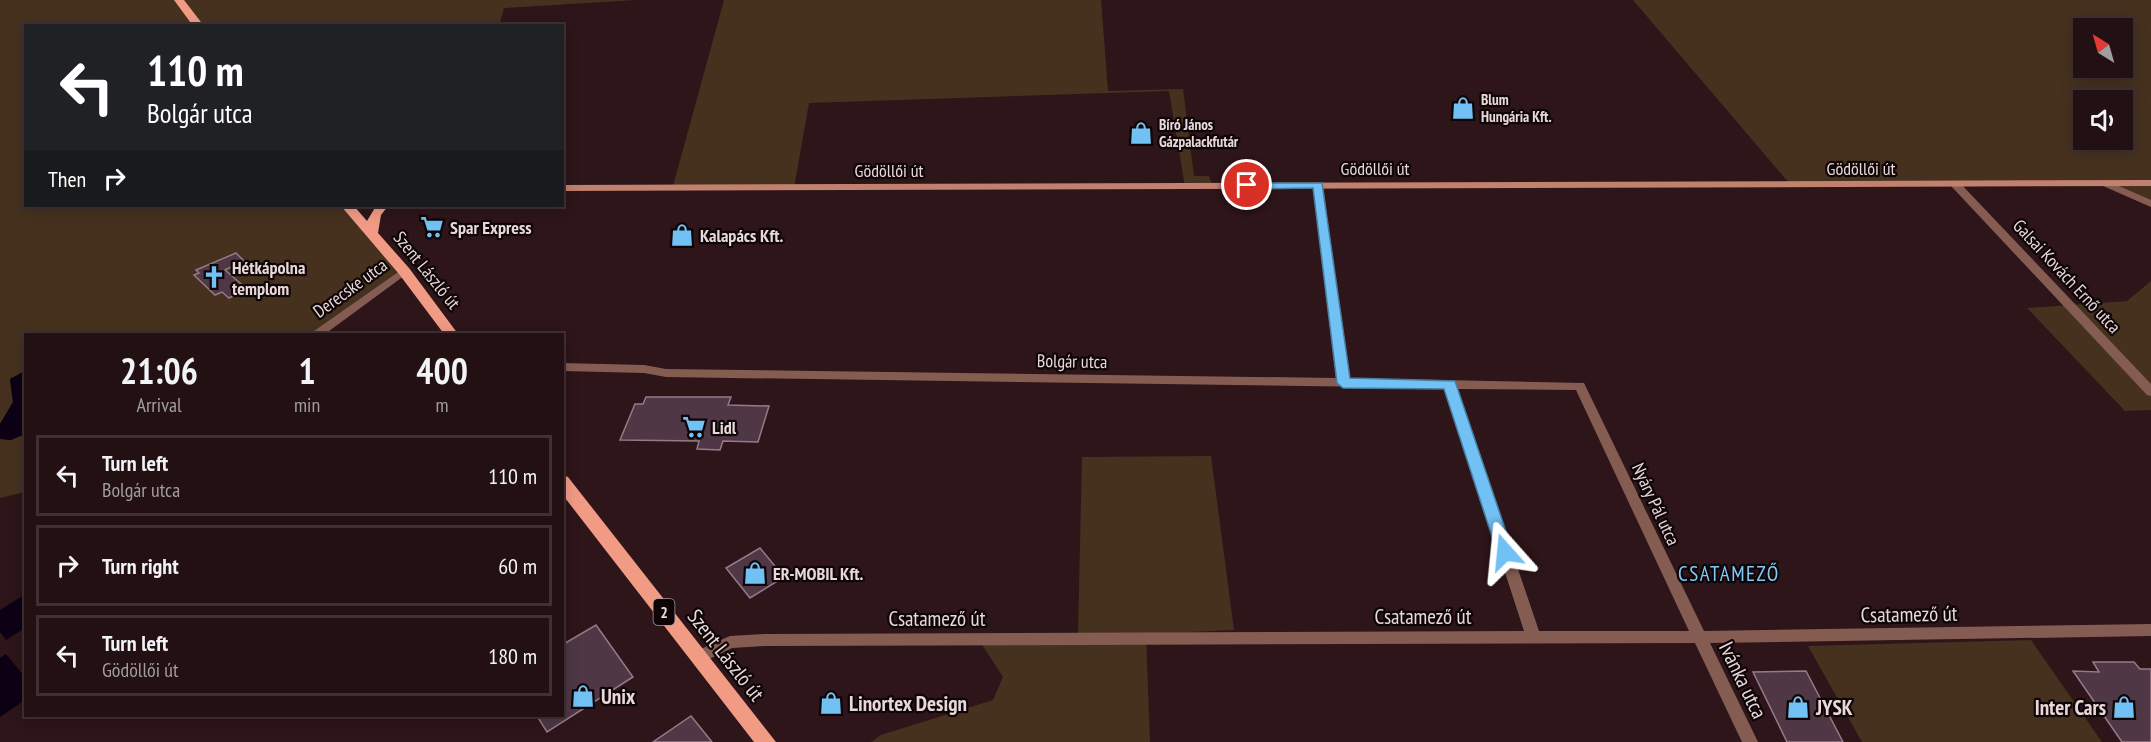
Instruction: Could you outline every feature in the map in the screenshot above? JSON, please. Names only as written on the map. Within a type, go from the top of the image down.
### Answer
[{"type":"main road","points":[[179,0],[197,24]]},
{"type":"main road","name":"Gödöllői út","points":[[564,188],[2151,183]]},
{"type":"main road","name":"Szent László út","points":[[347,207],[404,271],[451,333]]},
{"type":"main road","points":[[371,233],[375,214],[381,207]]},
{"type":"main road","name":"Szent László út","points":[[564,484],[766,742]]},
{"type":"street","points":[[2105,183],[2151,204]]},
{"type":"street","points":[[1318,185],[1343,383]]},
{"type":"street","name":"Galsai Kovách Ernő utca","points":[[1956,185],[2151,392]]},
{"type":"street","name":"Derecske utca","points":[[319,333],[404,271]]},
{"type":"street","name":"Bolgár utca","points":[[564,367],[644,369],[678,374],[1580,386]]},
{"type":"street","points":[[1450,385],[1533,636]]},
{"type":"street","name":"Nyáry Pál utca","points":[[1580,386],[1699,637]]},
{"type":"street","name":"Csatamező út","points":[[699,657],[729,642],[764,640],[1699,637],[2151,630]]},
{"type":"street","name":"Ivánka utca","points":[[1699,637],[1750,742]]},
{"type":"shaded area","points":[[0,0],[636,0],[504,8],[500,24],[24,24],[24,207],[354,207],[406,267],[311,333],[24,333],[24,372],[10,379],[13,402],[0,424]]},
{"type":"shaded area","points":[[724,0],[1101,0],[1108,91],[1183,89],[1194,176],[1209,176],[1213,187],[1185,187],[1169,91],[809,103],[794,188],[673,186]]},
{"type":"shaded area","points":[[1633,0],[2151,0],[2151,207],[2094,182],[1789,183]]},
{"type":"shaded area","points":[[2151,281],[2151,410],[2125,411],[2027,308],[2127,301]]},
{"type":"shaded area","points":[[24,372],[24,434],[11,440],[0,439],[0,424],[13,402],[10,379]]},
{"type":"shaded area","points":[[24,434],[24,492],[0,498],[0,439],[11,440]]},
{"type":"shaded area","points":[[1211,456],[1234,630],[1146,634],[1150,742],[871,742],[881,735],[993,700],[1003,677],[975,634],[1078,633],[1082,457]]},
{"type":"shaded area","points":[[24,595],[24,629],[6,640],[0,632],[0,610]]},
{"type":"shaded area","points":[[2031,640],[2102,742],[1862,742],[1808,646]]},
{"type":"shaded area","points":[[6,654],[24,676],[24,701],[0,717],[0,658]]},
{"type":"building","name":"Hétkápolna templom","points":[[236,253],[244,261],[225,270],[247,289],[229,298],[222,292],[215,295],[194,275],[199,273],[196,270]]},
{"type":"building","name":"Lidl","points":[[646,397],[731,397],[728,405],[769,406],[758,442],[723,441],[720,450],[697,449],[699,441],[620,440],[635,404],[643,404]]},
{"type":"building","name":"ER-MOBIL Kft.","points":[[760,548],[784,577],[750,598],[726,568]]},
{"type":"building","name":"Unix","points":[[596,625],[633,677],[547,732],[538,717],[564,717],[564,644]]},
{"type":"building","name":"Inter Cars","points":[[2093,662],[2134,662],[2140,669],[2151,669],[2151,742],[2122,742],[2073,671],[2099,672]]},
{"type":"building","name":"JYSK","points":[[1806,671],[1843,742],[1787,742],[1753,672]]},
{"type":"building","points":[[691,716],[712,742],[653,742]]},
{"type":"place","name":"Blum Hungária Kft.","points":[[1463,108]]},
{"type":"place","name":"Bíró János Gázpalackfutár","points":[[1141,133]]},
{"type":"place","name":"Spar Express","points":[[432,227]]},
{"type":"place","name":"Kalapács Kft.","points":[[682,235]]},
{"type":"place","name":"Hétkápolna templom","points":[[214,277]]},
{"type":"place","name":"Lidl","points":[[694,427]]},
{"type":"place","name":"ER-MOBIL Kft.","points":[[755,573]]},
{"type":"place","name":"Unix","points":[[583,696]]},
{"type":"place","name":"Linortex Design","points":[[831,703]]},
{"type":"place","name":"JYSK","points":[[1798,707]]},
{"type":"place","name":"Inter Cars","points":[[2124,707]]},
{"type":"district","name":"CSATAMEZŐ","points":[[1729,573]]},
{"type":"route","points":[[1247,185],[1318,185],[1343,383],[1450,385],[1505,552]]}]
